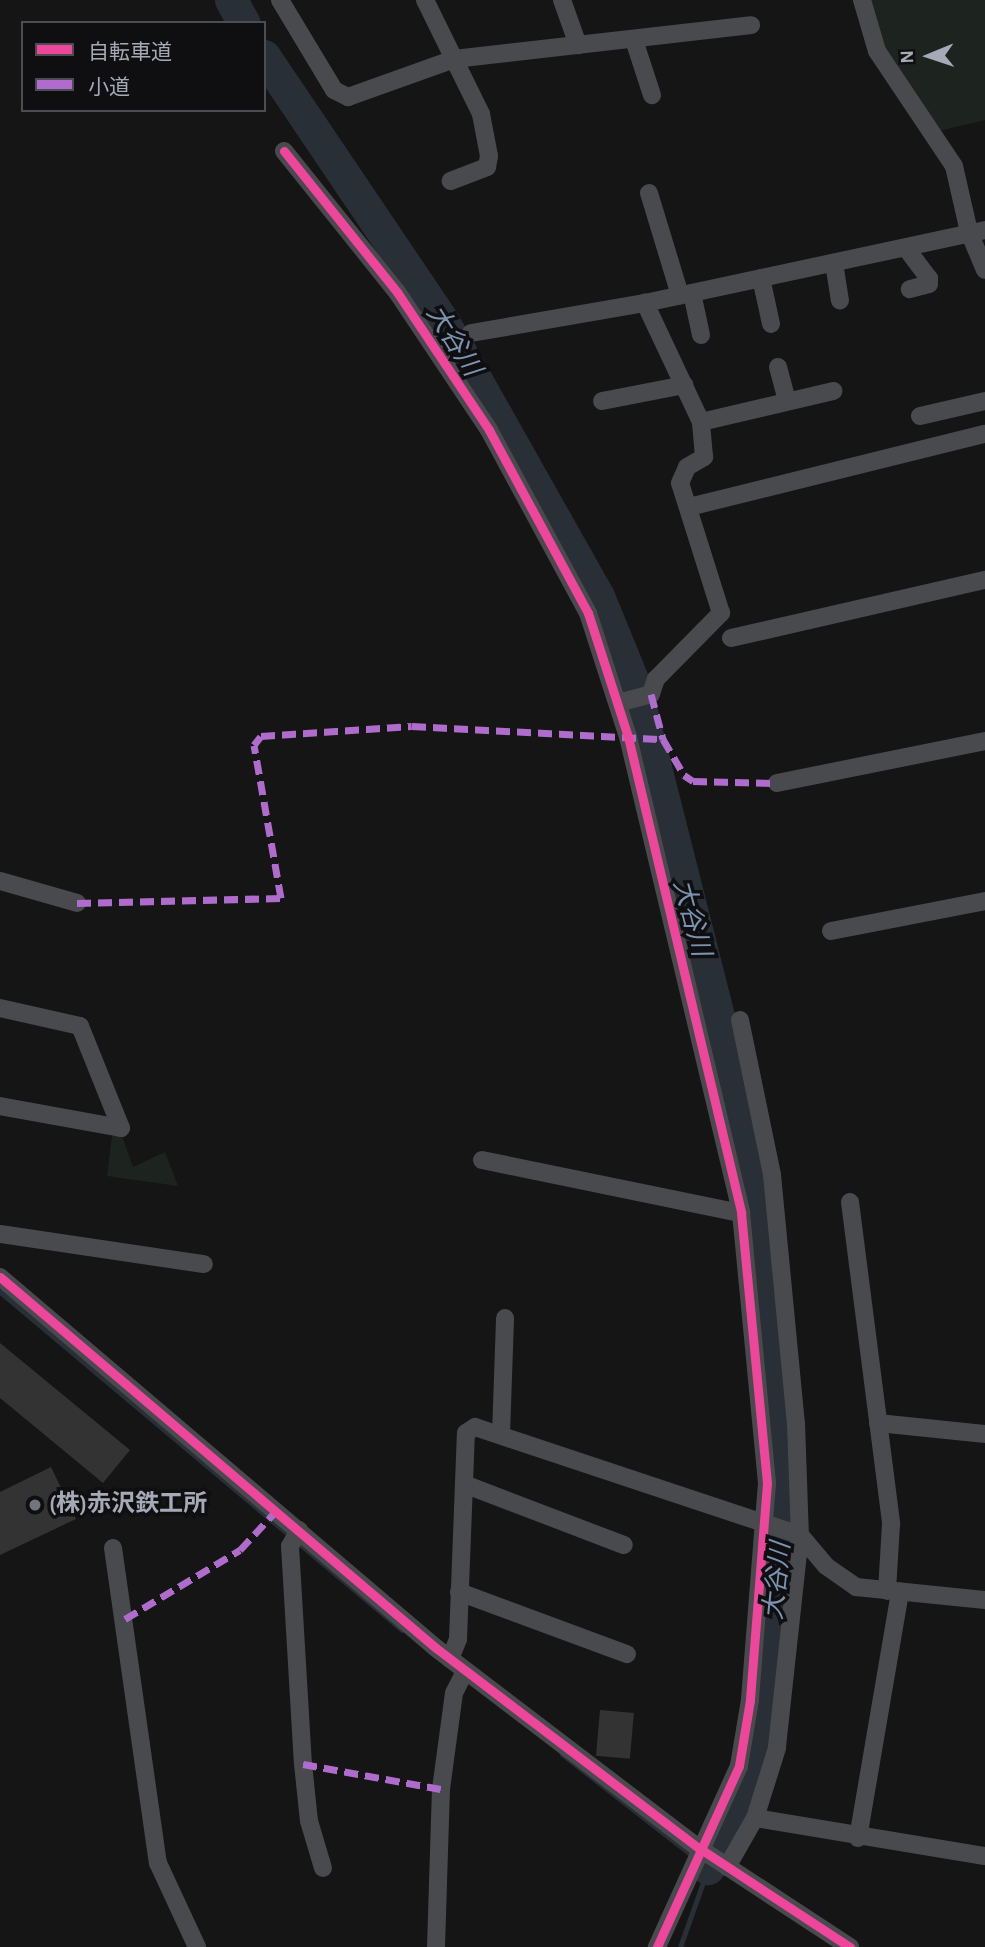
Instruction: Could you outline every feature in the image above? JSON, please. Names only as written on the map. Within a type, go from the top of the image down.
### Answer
[{"type":"street","points":[[280,0],[341,95],[454,59],[751,25]]},
{"type":"street","points":[[425,0],[481,114],[489,162],[451,181]]},
{"type":"street","points":[[562,0],[578,45]]},
{"type":"street","points":[[862,0],[877,51],[954,166],[977,231],[985,270]]},
{"type":"street","points":[[634,40],[652,95]]},
{"type":"street","points":[[284,151],[397,292],[489,430],[588,613],[618,703],[741,1213],[767,1483],[746,1733],[724,1805],[688,1868],[657,1947]]},
{"type":"street","points":[[649,193],[701,335]]},
{"type":"street","points":[[471,333],[645,303],[977,231]]},
{"type":"street","points":[[906,248],[929,278],[929,284],[910,289]]},
{"type":"street","points":[[834,263],[840,301]]},
{"type":"street","points":[[761,278],[771,324]]},
{"type":"street","points":[[618,703],[651,694],[656,679],[721,613],[681,474],[704,457],[701,422],[645,303]]},
{"type":"street","points":[[778,367],[788,401]]},
{"type":"street","points":[[602,401],[684,384]]},
{"type":"street","points":[[701,422],[833,391]]},
{"type":"street","points":[[920,416],[985,401]]},
{"type":"street","points":[[689,507],[985,434]]},
{"type":"street","points":[[731,638],[985,580]]},
{"type":"street","points":[[777,783],[985,741]]},
{"type":"street","points":[[0,881],[77,902]]},
{"type":"street","points":[[831,931],[985,901]]},
{"type":"street","points":[[0,1008],[80,1026],[121,1128],[0,1106]]},
{"type":"street","points":[[727,1867],[755,1818],[777,1748],[800,1535],[772,1175],[740,1020]]},
{"type":"street","points":[[482,1160],[741,1213]]},
{"type":"street","points":[[850,1202],[891,1524],[893,1591],[858,1838]]},
{"type":"street","points":[[0,1234],[204,1264]]},
{"type":"street","points":[[0,1277],[295,1537],[450,1659],[461,1677],[699,1848],[849,1947]]},
{"type":"street","points":[[501,1434],[505,1318]]},
{"type":"street","points":[[878,1423],[985,1434]]},
{"type":"street","points":[[450,1659],[458,1639],[466,1433],[475,1427],[765,1528],[800,1535],[842,1581],[893,1591],[985,1600]]},
{"type":"street","points":[[464,1484],[624,1545]]},
{"type":"street","points":[[295,1537],[303,1765],[309,1821],[323,1868]]},
{"type":"street","points":[[113,1548],[158,1863],[197,1947]]},
{"type":"street","points":[[459,1592],[627,1654]]},
{"type":"street","points":[[436,1947],[441,1788],[461,1677]]},
{"type":"street","points":[[755,1818],[858,1838],[985,1856]]},
{"type":"shaded area","points":[[867,0],[985,0],[985,120],[939,131],[890,66]]},
{"type":"shaded area","points":[[112,1136],[122,1136],[133,1167],[165,1152],[178,1186],[107,1176]]},
{"type":"building","points":[[0,1343],[130,1450],[103,1483],[0,1398]]},
{"type":"building","name":"(株)赤沢鉄工所","points":[[51,1467],[76,1519],[0,1555],[0,1492]]},
{"type":"building","points":[[600,1710],[634,1713],[630,1759],[596,1756]]},
{"type":"waterway","name":"大谷川","points":[[231,0],[243,21]]},
{"type":"waterway","name":"大谷川","points":[[266,59],[444,323],[598,596],[634,684],[732,1072],[765,1278],[784,1533],[761,1747],[742,1807],[708,1868]]},
{"type":"waterway","points":[[0,1292],[402,1630]]},
{"type":"waterway","points":[[562,1754],[708,1868],[680,1947]]},
{"type":"marked path","points":[[651,694],[663,739],[684,775],[693,781],[777,783]]},
{"type":"marked path","points":[[77,903],[281,898],[254,745],[261,736],[412,726],[663,739]]},
{"type":"marked path","points":[[125,1619],[240,1550],[276,1511]]},
{"type":"marked path","points":[[303,1764],[441,1789]]},
{"type":"cycle path","points":[[284,151],[397,292],[489,430],[588,613],[628,737],[741,1213],[767,1483],[750,1700],[739,1766],[657,1947]]},
{"type":"cycle path","points":[[0,1277],[436,1648],[699,1848],[850,1947]]},
{"type":"place","name":"(株)赤沢鉄工所","points":[[35,1505]]}]
